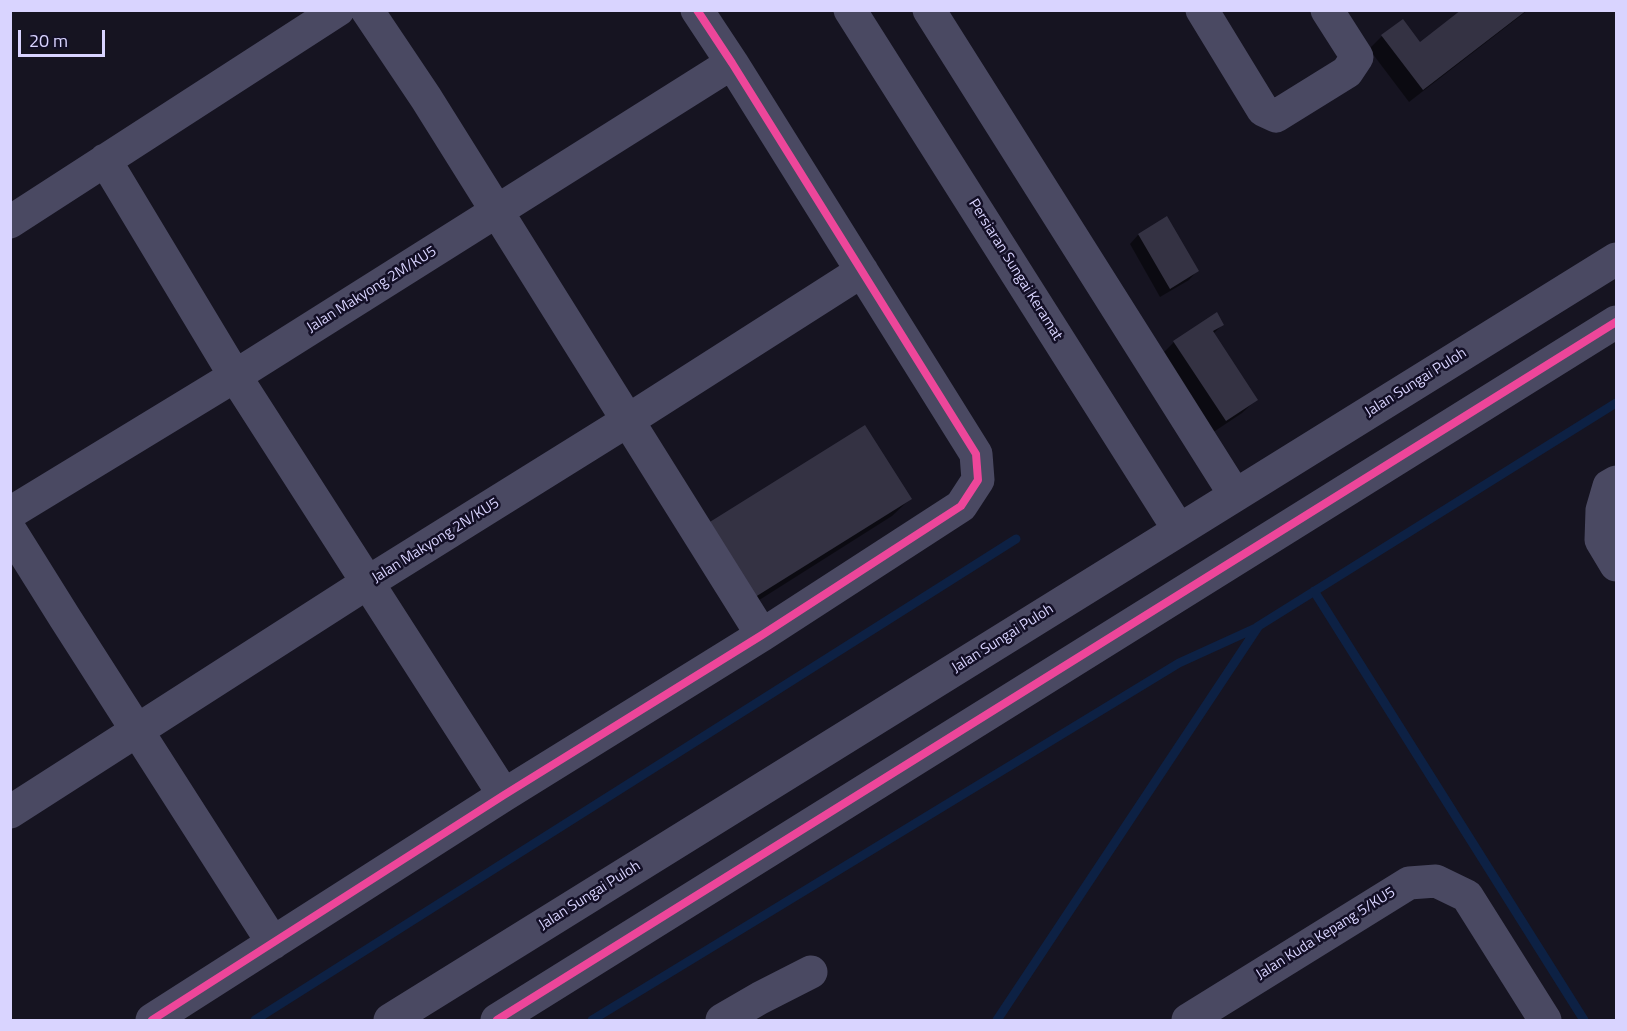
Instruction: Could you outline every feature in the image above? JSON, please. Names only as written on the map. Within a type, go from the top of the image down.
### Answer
[{"type":"street","points":[[10,222],[338,10]]},
{"type":"street","points":[[367,10],[426,98],[762,635]]},
{"type":"street","points":[[152,1020],[504,795],[762,635],[961,506],[978,480],[976,454],[697,10]]},
{"type":"street","name":"Persiaran Sungai Keramat","points":[[850,10],[1179,530]]},
{"type":"street","points":[[929,10],[1235,495]]},
{"type":"street","points":[[1202,10],[1263,110],[1276,117],[1347,72],[1358,57],[1327,10]]},
{"type":"street","name":"Jalan Makyong 2M/KU5","points":[[10,513],[235,376],[732,63]]},
{"type":"street","points":[[105,160],[235,376],[504,795]]},
{"type":"street","name":"Jalan Sungai Puloh","points":[[390,1020],[1617,259]]},
{"type":"street","name":"Jalan Makyong 2N/KU5","points":[[10,812],[862,271]]},
{"type":"street","points":[[497,1020],[1617,322]]},
{"type":"street","points":[[1617,482],[1610,486],[1602,510],[1601,540],[1617,565]]},
{"type":"street","points":[[10,530],[273,943]]},
{"type":"street","name":"Jalan Kuda Kepang 5/KU5","points":[[1188,1020],[1409,883],[1436,881],[1467,896],[1545,1020]]},
{"type":"street","points":[[722,1020],[767,1009],[811,972]]},
{"type":"building","points":[[1461,10],[1527,10],[1423,90],[1381,35],[1403,19],[1420,42]]},
{"type":"building","points":[[1167,216],[1199,271],[1170,289],[1138,234]]},
{"type":"building","points":[[1217,312],[1224,325],[1213,331],[1258,400],[1226,421],[1173,341]]},
{"type":"building","points":[[865,425],[912,499],[752,599],[705,525]]},
{"type":"waterway","points":[[997,1020],[1257,627],[1616,403]]},
{"type":"waterway","points":[[255,1020],[1016,539]]},
{"type":"waterway","points":[[1314,591],[1584,1020]]},
{"type":"waterway","points":[[592,1020],[1179,663],[1258,627]]},
{"type":"cycle path","points":[[152,1020],[504,795],[762,635],[961,506],[978,480],[976,454],[697,10]]},
{"type":"cycle path","points":[[497,1020],[1616,322]]}]
